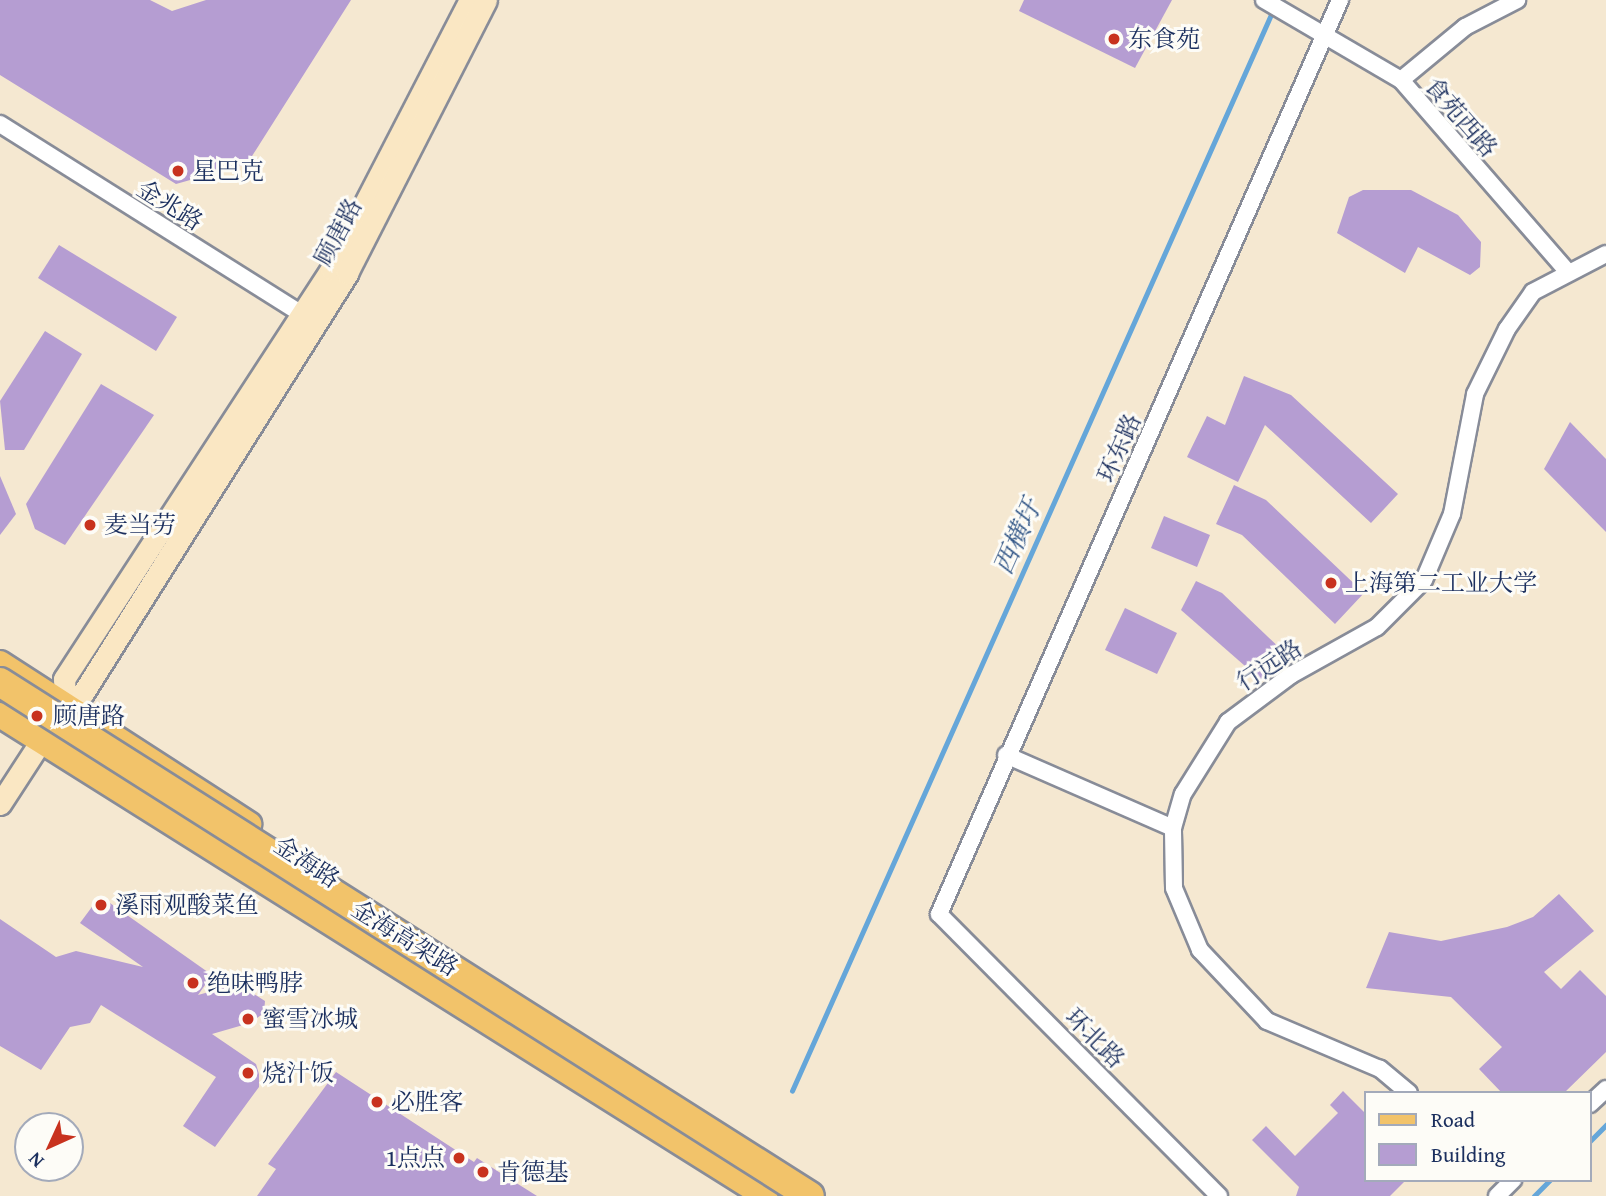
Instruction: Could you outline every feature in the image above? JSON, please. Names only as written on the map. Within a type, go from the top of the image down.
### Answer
[{"type":"highway","name":"金海高架路","points":[[0,682],[810,1196]]},
{"type":"highway","name":"金海高架路","points":[[0,699],[782,1196]]},
{"type":"main road","name":"顾唐路","points":[[309,319],[470,0]]},
{"type":"main road","name":"顾唐路","points":[[0,804],[39,740],[65,704],[83,693],[309,319],[486,0]]},
{"type":"main road","name":"金海路","points":[[0,663],[827,1196]]},
{"type":"main road","name":"金海路","points":[[0,715],[765,1196]]},
{"type":"street","name":"食苑西路","points":[[1264,0],[1401,80],[1566,270]]},
{"type":"street","name":"环东路","points":[[939,914],[1006,755],[1340,0]]},
{"type":"street","points":[[1401,80],[1465,27],[1517,0]]},
{"type":"street","name":"金兆路","points":[[0,124],[309,319]]},
{"type":"street","name":"行远路","points":[[1407,1091],[1380,1069],[1267,1021],[1200,950],[1174,888],[1173,828],[1183,794],[1228,722],[1291,675],[1377,627],[1423,580],[1451,514],[1475,394],[1490,360],[1533,292],[1566,270],[1606,254]]},
{"type":"street","points":[[1006,755],[1173,828]]},
{"type":"street","name":"环北路","points":[[939,914],[1219,1196]]},
{"type":"street","points":[[1592,1102],[1606,1089]]},
{"type":"building","points":[[0,0],[150,0],[172,11],[206,0],[351,0],[247,164],[176,184],[0,75]]},
{"type":"building","name":"东食苑","points":[[1024,0],[1172,0],[1135,68],[1019,11]]},
{"type":"building","points":[[1363,190],[1411,190],[1458,215],[1481,242],[1480,267],[1470,275],[1418,247],[1405,273],[1337,233],[1349,197]]},
{"type":"building","points":[[59,245],[177,317],[156,351],[38,278]]},
{"type":"building","points":[[45,331],[82,354],[24,450],[5,450],[0,401]]},
{"type":"building","points":[[1244,376],[1291,395],[1398,494],[1371,523],[1265,425],[1238,482],[1187,457],[1207,416],[1225,425]]},
{"type":"building","points":[[101,384],[154,415],[65,545],[35,529],[26,504]]},
{"type":"building","points":[[1570,422],[1606,459],[1606,532],[1544,469]]},
{"type":"building","points":[[0,476],[16,514],[0,535]]},
{"type":"building","points":[[1234,485],[1266,500],[1364,593],[1335,624],[1242,535],[1216,524]]},
{"type":"building","points":[[1164,516],[1210,535],[1197,567],[1151,548]]},
{"type":"building","points":[[1196,581],[1222,593],[1289,657],[1261,680],[1181,610]]},
{"type":"building","points":[[1125,608],[1177,633],[1157,674],[1105,650]]},
{"type":"building","points":[[1559,894],[1594,931],[1544,972],[1561,989],[1580,970],[1606,996],[1606,1052],[1566,1091],[1500,1091],[1479,1069],[1502,1047],[1451,997],[1366,988],[1389,932],[1441,941],[1507,927],[1533,917]]},
{"type":"building","points":[[100,896],[212,975],[198,995],[238,984],[265,1001],[264,1013],[250,1023],[212,1034],[256,1064],[259,1074],[259,1087],[215,1147],[183,1126],[216,1077],[101,1005],[90,1023],[70,1027],[41,1070],[0,1046],[0,919],[56,957],[76,951],[143,967],[80,923]]},
{"type":"building","points":[[336,1072],[474,1162],[477,1158],[537,1196],[257,1196],[276,1169],[268,1164]]},
{"type":"building","points":[[1343,1091],[1364,1112],[1364,1182],[1404,1182],[1390,1196],[1296,1196],[1299,1187],[1252,1140],[1266,1126],[1295,1156],[1338,1113],[1330,1105]]},
{"type":"waterway","name":"西横圩","points":[[792,1091],[1273,10]]},
{"type":"waterway","points":[[1592,1139],[1606,1125]]},
{"type":"waterway","points":[[1534,1196],[1548,1182]]},
{"type":"place","name":"东食苑","points":[[1114,39]]},
{"type":"place","name":"星巴克","points":[[178,171]]},
{"type":"place","name":"麦当劳","points":[[90,525]]},
{"type":"place","name":"上海第二工业大学","points":[[1331,583]]},
{"type":"place","name":"顾唐路","points":[[37,716]]},
{"type":"place","name":"溪雨观酸菜鱼","points":[[101,905]]},
{"type":"place","name":"绝味鸭脖","points":[[193,983]]},
{"type":"place","name":"蜜雪冰城","points":[[248,1019]]},
{"type":"place","name":"烧汁饭","points":[[248,1073]]},
{"type":"place","name":"必胜客","points":[[377,1102]]},
{"type":"place","name":"1点点","points":[[459,1158]]},
{"type":"place","name":"肯德基","points":[[483,1172]]}]
